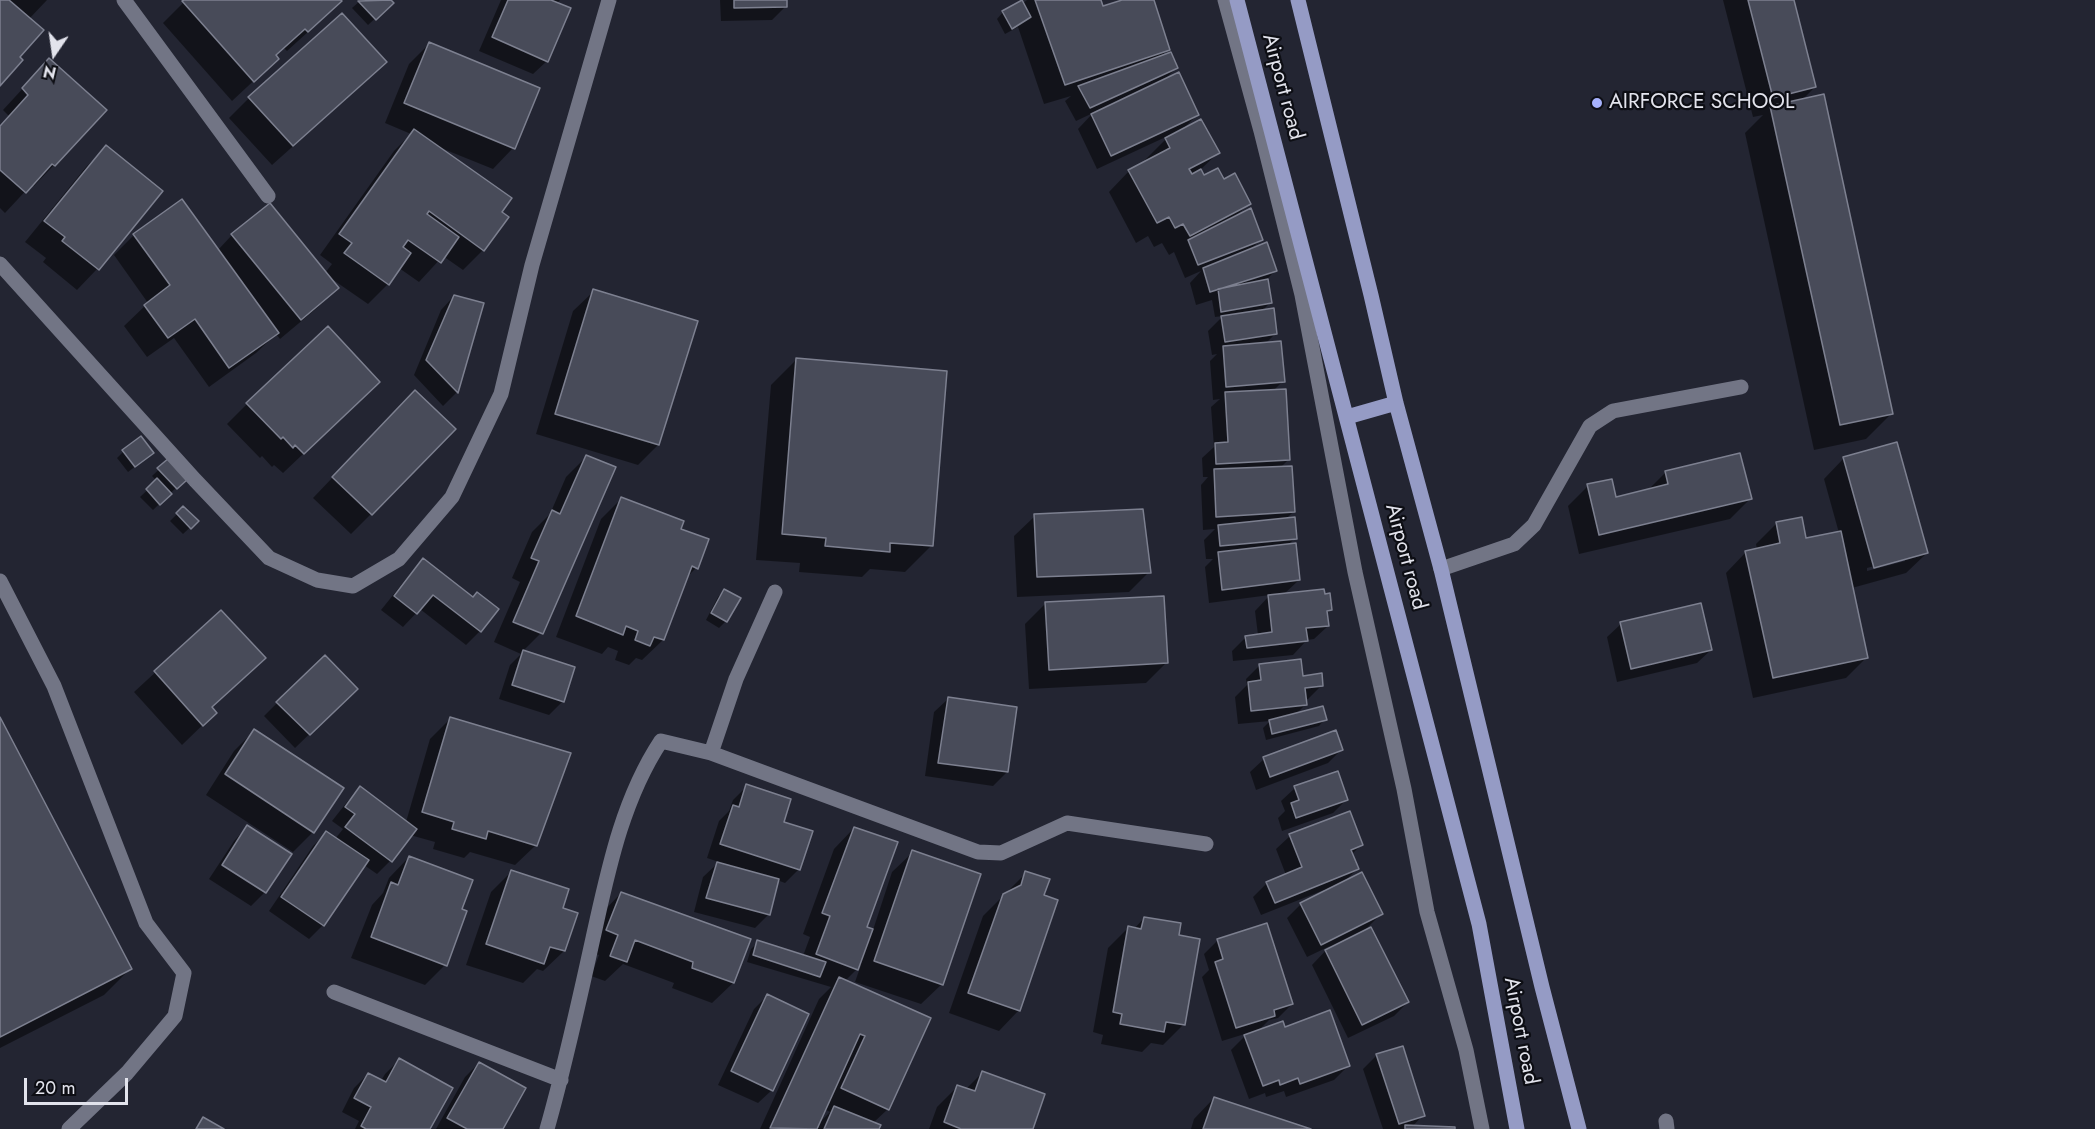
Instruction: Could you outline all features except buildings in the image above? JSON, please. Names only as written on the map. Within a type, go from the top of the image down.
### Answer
[{"type":"main road","name":"Airport road","points":[[1237,0],[1479,924],[1517,1129]]},
{"type":"main road","name":"Airport road","points":[[1298,0],[1396,403],[1442,569],[1542,987],[1579,1129]]},
{"type":"main road","points":[[1347,417],[1396,403]]},
{"type":"street","points":[[124,0],[268,196]]},
{"type":"street","points":[[0,264],[195,480],[269,558],[317,580],[353,586],[399,559],[452,497],[501,394],[532,265],[609,0]]},
{"type":"street","points":[[1225,0],[1261,130],[1302,295],[1355,572],[1404,789],[1427,912],[1466,1050],[1482,1129]]},
{"type":"street","points":[[1442,569],[1514,544],[1534,525],[1590,426],[1613,411],[1741,387]]},
{"type":"street","points":[[0,581],[54,686],[146,923],[184,973],[175,1016],[128,1073],[69,1129]]},
{"type":"street","points":[[711,753],[736,679],[775,592]]},
{"type":"street","points":[[547,1129],[561,1080],[612,853],[645,766],[661,741],[711,753],[978,852],[1001,853],[1067,823],[1206,844]]},
{"type":"street","points":[[334,992],[561,1080]]},
{"type":"place","name":"AIRFORCE SCHOOL","points":[[1597,103]]}]
